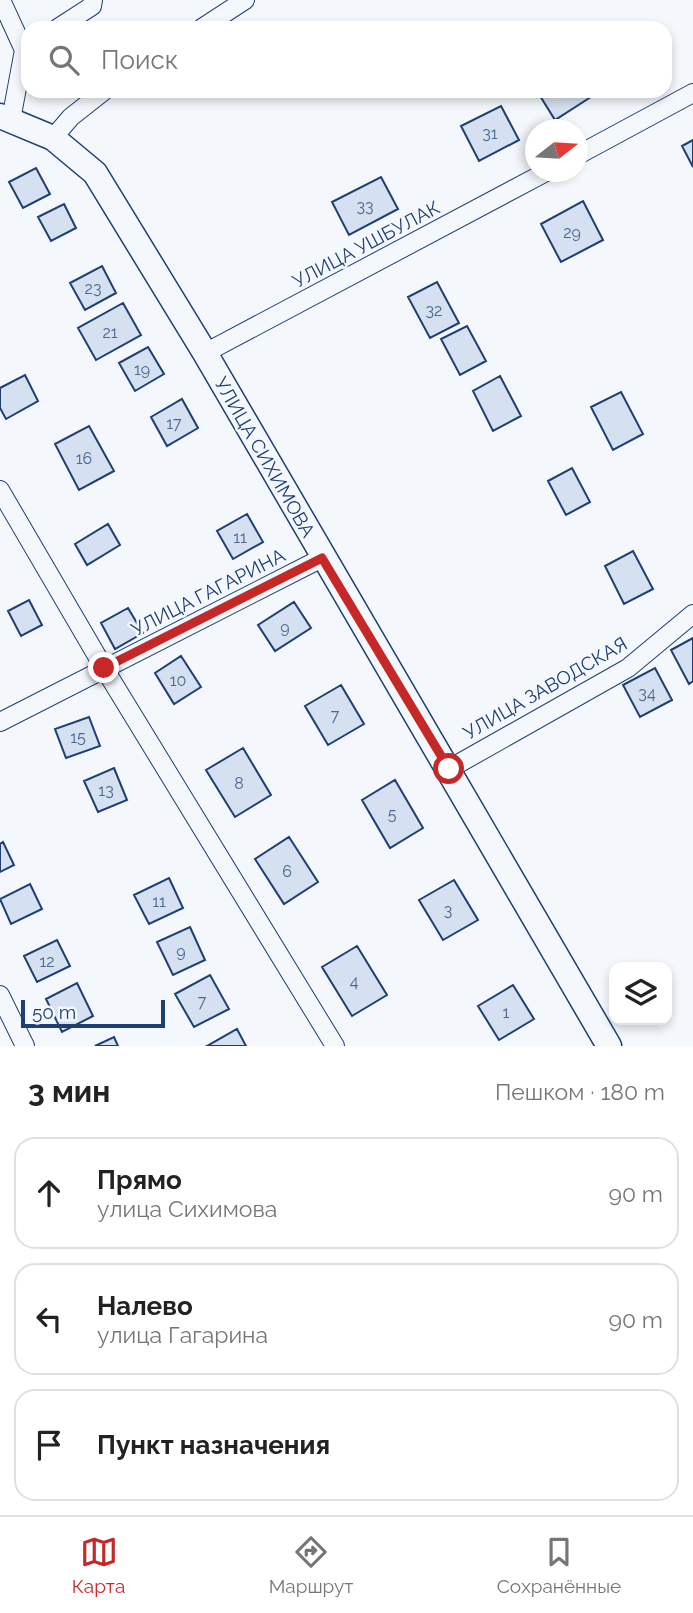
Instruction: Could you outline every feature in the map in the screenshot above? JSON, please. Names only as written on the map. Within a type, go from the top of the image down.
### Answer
[{"type":"street","name":"УЛИЦА СИХИМОВА","points":[[1,0],[21,39]]},
{"type":"street","points":[[69,21],[92,6],[93,0]]},
{"type":"street","points":[[213,21],[245,0]]},
{"type":"street","name":"УЛИЦА СИХИМОВА","points":[[21,66],[6,118],[53,138],[95,173],[205,353],[322,558],[449,769],[609,1046]]},
{"type":"street","points":[[588,150],[693,93]]},
{"type":"street","points":[[53,138],[71,117],[95,98]]},
{"type":"street","name":"УЛИЦА УШБУЛАК","points":[[205,353],[527,182]]},
{"type":"street","points":[[0,490],[104,668],[335,1046]]},
{"type":"street","name":"УЛИЦА ГАГАРИНА","points":[[0,722],[322,558]]},
{"type":"street","name":"УЛИЦА ЗАВОДСКАЯ","points":[[449,769],[628,668],[693,614]]},
{"type":"street","points":[[0,995],[25,1046]]},
{"type":"building","points":[[541,98],[589,98],[554,119]]},
{"type":"building","points":[[501,106],[519,140],[479,161],[461,126]]},
{"type":"building","points":[[693,140],[693,167],[682,146]]},
{"type":"building","points":[[36,168],[50,194],[23,208],[9,182]]},
{"type":"building","points":[[381,177],[398,209],[349,235],[332,202]]},
{"type":"building","points":[[583,201],[603,240],[561,262],[541,224]]},
{"type":"building","points":[[64,204],[76,228],[51,241],[38,217]]},
{"type":"building","points":[[102,266],[116,293],[85,310],[70,283]]},
{"type":"building","points":[[437,282],[459,323],[430,338],[408,297]]},
{"type":"building","points":[[123,303],[141,335],[96,360],[78,328]]},
{"type":"building","points":[[467,326],[486,361],[460,375],[441,339]]},
{"type":"building","points":[[148,347],[164,374],[135,391],[119,363]]},
{"type":"building","points":[[25,375],[38,401],[6,419],[0,408],[0,388]]},
{"type":"building","points":[[500,376],[521,416],[493,431],[473,391]]},
{"type":"building","points":[[621,392],[643,434],[613,450],[591,407]]},
{"type":"building","points":[[182,399],[198,428],[167,446],[151,417]]},
{"type":"building","points":[[89,426],[114,471],[79,490],[55,444]]},
{"type":"building","points":[[572,468],[590,502],[566,515],[548,481]]},
{"type":"building","points":[[247,514],[263,542],[233,559],[217,531]]},
{"type":"building","points":[[108,524],[120,545],[87,565],[75,544]]},
{"type":"building","points":[[633,551],[653,589],[624,604],[605,566]]},
{"type":"building","points":[[29,600],[42,625],[21,636],[8,611]]},
{"type":"building","points":[[294,602],[311,628],[275,651],[258,625]]},
{"type":"building","points":[[128,608],[143,633],[115,649],[101,623]]},
{"type":"building","points":[[693,638],[693,681],[689,684],[671,650]]},
{"type":"building","points":[[181,656],[201,687],[174,704],[155,673]]},
{"type":"building","points":[[655,668],[672,700],[640,717],[623,685]]},
{"type":"building","points":[[341,685],[364,724],[328,745],[305,706]]},
{"type":"building","points":[[89,717],[100,746],[66,758],[55,729]]},
{"type":"building","points":[[243,748],[271,795],[235,817],[206,770]]},
{"type":"building","points":[[114,768],[127,800],[98,812],[84,781]]},
{"type":"building","points":[[395,780],[423,828],[390,848],[362,800]]},
{"type":"building","points":[[289,837],[318,882],[284,904],[255,859]]},
{"type":"building","points":[[3,842],[14,865],[0,872],[0,844]]},
{"type":"building","points":[[169,878],[183,908],[149,924],[134,895]]},
{"type":"building","points":[[454,880],[478,920],[443,940],[419,900]]},
{"type":"building","points":[[30,884],[42,909],[11,924],[0,899]]},
{"type":"building","points":[[190,927],[205,960],[173,975],[157,942]]},
{"type":"building","points":[[57,940],[70,966],[37,982],[24,956]]},
{"type":"building","points":[[357,946],[387,995],[352,1016],[322,967]]},
{"type":"building","points":[[210,975],[229,1009],[194,1027],[175,994]]},
{"type":"building","points":[[77,983],[93,1016],[62,1032],[46,999]]},
{"type":"building","points":[[513,985],[534,1019],[499,1040],[478,1006]]},
{"type":"building","points":[[237,1029],[246,1046],[207,1046]]},
{"type":"building","points":[[114,1037],[118,1046],[95,1046]]},
{"type":"route","points":[[104,668],[322,558],[449,769]]}]
